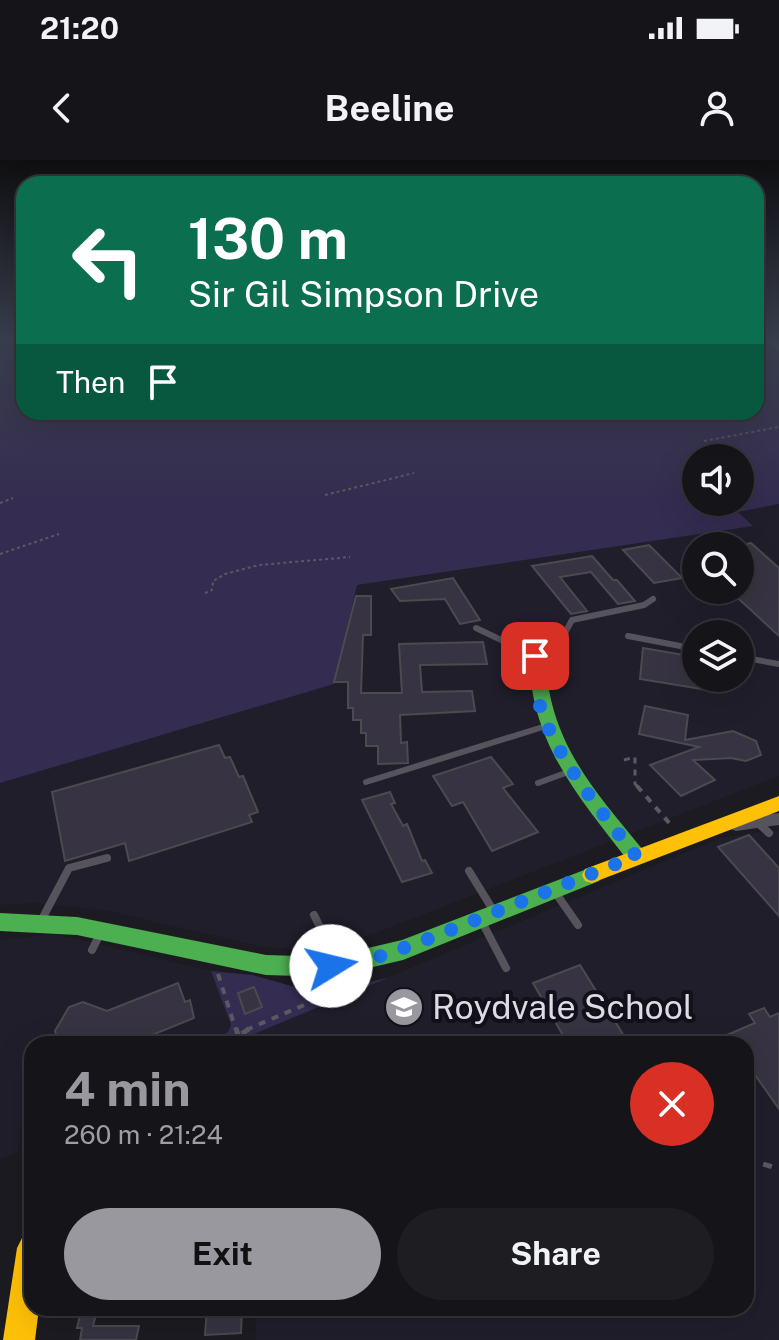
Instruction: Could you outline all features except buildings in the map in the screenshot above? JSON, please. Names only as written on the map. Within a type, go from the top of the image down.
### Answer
[{"type":"street","points":[[530,663],[546,726],[573,771],[636,856]]},
{"type":"street","points":[[0,922],[41,921],[102,929],[232,961],[306,968],[338,965],[375,958],[779,803]]},
{"type":"street","points":[[720,827],[779,819]]},
{"type":"street","points":[[19,1340],[24,1305]]},
{"type":"lane","points":[[476,628],[530,663],[558,646],[572,620],[606,610],[644,605],[653,599]]},
{"type":"lane","points":[[628,636],[682,646]]},
{"type":"lane","points":[[754,660],[779,664]]},
{"type":"lane","points":[[366,782],[546,726]]},
{"type":"lane","points":[[538,783],[573,771]]},
{"type":"lane","points":[[756,822],[769,833]]},
{"type":"lane","points":[[41,921],[69,868],[107,858]]},
{"type":"lane","points":[[469,871],[506,968]]},
{"type":"lane","points":[[554,890],[578,925]]},
{"type":"lane","points":[[314,915],[338,965]]},
{"type":"lane","points":[[92,950],[102,929]]},
{"type":"path","points":[[704,441],[779,427]]},
{"type":"path","points":[[325,495],[414,473]]},
{"type":"path","points":[[0,503],[13,498]]},
{"type":"path","points":[[0,554],[59,534]]},
{"type":"path","points":[[205,593],[212,590],[213,581],[219,576],[239,570],[350,557]]},
{"type":"path","points":[[624,760],[635,757],[635,784],[684,839]]},
{"type":"path","points":[[216,971],[238,1035],[348,986],[338,965]]},
{"type":"path","points":[[754,1161],[773,1167]]},
{"type":"shaded area","points":[[0,394],[16,394],[16,420],[764,420],[764,394],[779,394],[779,504],[754,509],[754,444],[682,444],[682,516],[742,516],[753,526],[713,532],[682,532],[682,537],[357,585],[334,684],[0,783]]},
{"type":"shaded area","points":[[779,504],[779,776],[350,943],[318,951],[264,947],[104,910],[35,903],[0,905],[0,783],[333,684],[357,585],[682,536],[682,604],[754,604],[754,532],[712,532],[752,526],[741,516],[754,516],[754,509]]},
{"type":"shaded area","points":[[779,830],[779,1340],[256,1340],[255,1316],[754,1316],[754,1036],[248,1036],[723,837]]},
{"type":"shaded area","points":[[55,934],[211,971],[231,1025],[228,1032],[221,1036],[24,1036],[24,1125],[20,1127],[18,1152],[0,1159],[0,940]]},
{"type":"shaded area","points":[[211,971],[252,975],[314,989],[332,989],[388,978],[249,1036],[221,1036],[228,1032],[231,1025]]},
{"type":"traffic: fast","points":[[537,647],[537,678],[542,707],[552,734],[581,785],[636,856]]},
{"type":"traffic: fast","points":[[0,922],[77,926],[266,965],[330,967],[403,950],[592,875]]},
{"type":"traffic: slow","points":[[592,875],[779,803]]},
{"type":"traffic: slow","points":[[19,1340],[24,1305]]},
{"type":"place","name":"Roydvale School","points":[[404,1007]]},
{"type":"route","points":[[331,966],[375,958],[439,936],[636,856],[573,771],[546,726],[532,673],[535,656]]}]
